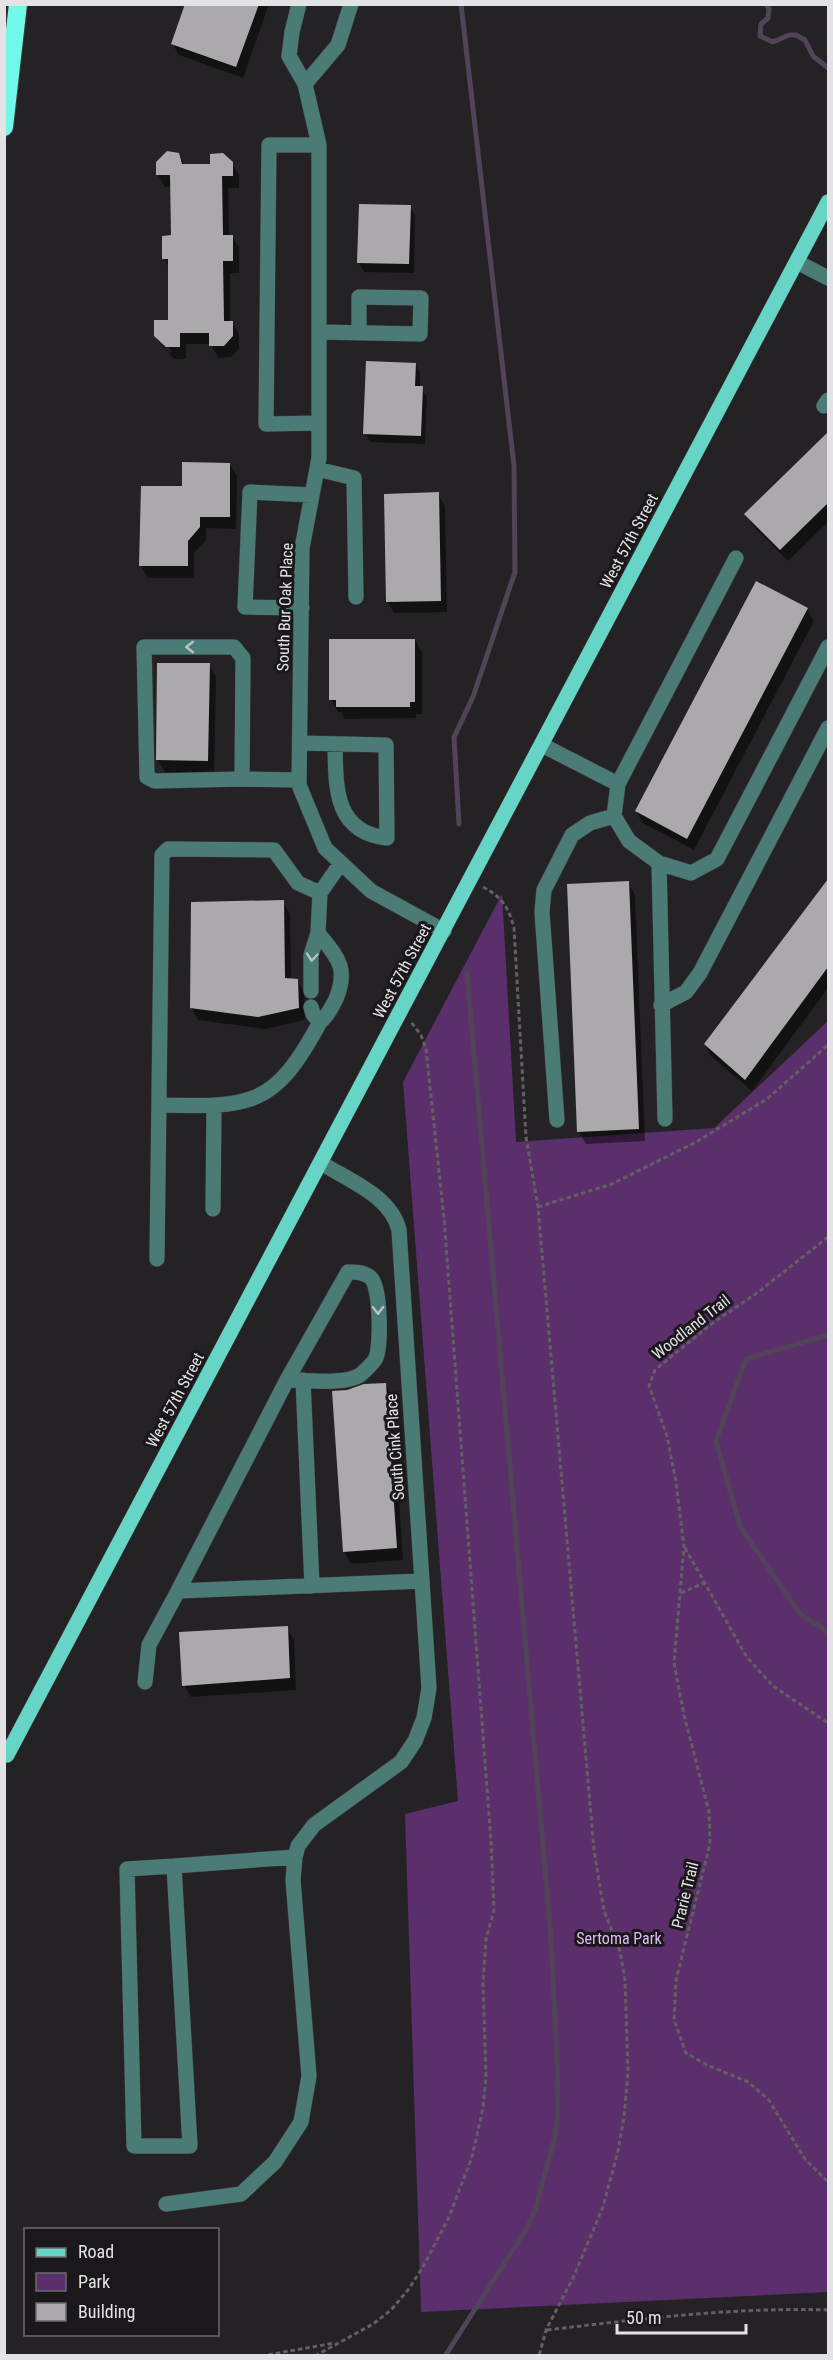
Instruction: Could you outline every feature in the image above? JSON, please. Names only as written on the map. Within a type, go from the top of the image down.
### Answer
[{"type":"highway","points":[[4,127],[18,4]]},
{"type":"main road","name":"West 57th Street","points":[[6,1755],[828,202]]},
{"type":"street","name":"South Bur Oak Place","points":[[299,4],[289,56],[306,84],[320,145],[319,458],[302,548],[299,780],[325,848],[371,891],[444,931]]},
{"type":"street","points":[[306,84],[338,45],[351,4]]},
{"type":"street","points":[[319,423],[266,424],[269,145],[320,145]]},
{"type":"street","points":[[797,262],[828,278]]},
{"type":"street","points":[[320,332],[359,333],[420,334],[421,298],[359,297],[359,333]]},
{"type":"street","points":[[317,470],[354,478],[356,597]]},
{"type":"street","points":[[302,608],[245,607],[250,492],[312,495]]},
{"type":"street","points":[[736,558],[618,784],[614,816],[629,841],[659,864],[691,873],[717,860],[828,646]]},
{"type":"street","points":[[242,779],[243,658],[234,646],[144,647],[147,777],[155,781],[299,780]]},
{"type":"street","points":[[661,1005],[686,992],[700,973],[828,728]]},
{"type":"street","points":[[300,743],[386,744],[387,838],[373,836],[360,829],[350,820],[340,805],[336,793],[335,744]]},
{"type":"street","points":[[542,745],[618,784]]},
{"type":"street","points":[[557,1119],[542,912],[544,890],[572,835],[590,823],[614,816]]},
{"type":"street","points":[[157,1259],[162,855],[168,849],[274,850],[298,883],[320,893]]},
{"type":"street","points":[[311,991],[311,955],[318,933],[320,893],[341,863]]},
{"type":"street","points":[[659,864],[665,1119]]},
{"type":"street","points":[[159,1106],[214,1107],[243,1103],[278,1085],[300,1057],[334,1003],[342,985],[342,968],[336,956],[318,933]]},
{"type":"street","points":[[311,1007],[313,1014],[320,1022]]},
{"type":"street","points":[[213,1209],[214,1107]]},
{"type":"street","name":"South Cink Place","points":[[295,1857],[298,1846],[314,1825],[401,1762],[415,1741],[424,1718],[429,1688],[399,1230],[396,1218],[375,1197],[321,1163]]},
{"type":"street","points":[[145,1682],[149,1645],[287,1380],[348,1272],[360,1272],[371,1277],[376,1285],[379,1308],[376,1358],[360,1375],[342,1380],[287,1380]]},
{"type":"street","points":[[303,1380],[312,1586]]},
{"type":"street","points":[[178,1591],[422,1581]]},
{"type":"street","points":[[165,2204],[242,2194],[274,2163],[301,2122],[309,2076],[293,1880],[295,1857],[128,1869],[134,2146],[190,2146],[174,1866]]},
{"type":"path","points":[[470,881],[500,897],[514,928],[526,1137],[538,1207],[594,1850],[604,1911],[620,1951],[628,2023],[628,2072],[624,2117],[611,2182],[592,2234],[546,2330],[539,2355]]},
{"type":"path","points":[[261,2355],[336,2342],[355,2335],[391,2310],[408,2290],[435,2245],[463,2185],[479,2133],[483,2108],[486,2077],[484,1957],[494,1910],[491,1841],[444,1218],[426,1049],[421,1035],[400,1013]]},
{"type":"path","points":[[538,1207],[612,1184],[696,1142],[767,1099],[828,1045]]},
{"type":"path","name":"Woodland Trail","points":[[684,1547],[676,1482],[669,1448],[650,1386],[655,1370],[710,1325],[757,1293],[828,1236]]},
{"type":"path","points":[[684,1547],[746,1656],[773,1686],[828,1723]]},
{"type":"path","name":"Prarie Trail","points":[[684,1547],[674,1663],[684,1715],[709,1812],[711,1844],[676,1980],[674,2020],[686,2053],[707,2065],[748,2082],[768,2099],[805,2159],[828,2182]]},
{"type":"path","points":[[681,1593],[705,1583]]},
{"type":"path","points":[[546,2330],[723,2310],[778,2308],[828,2310]]},
{"type":"path","points":[[315,2355],[336,2342]]},
{"type":"green space","name":"Sertoma Park","points":[[502,894],[516,1142],[714,1128],[828,1021],[828,2292],[421,2312],[405,1814],[458,1801],[403,1082]]},
{"type":"building","points":[[185,4],[259,4],[236,67],[171,44]]},
{"type":"building","points":[[167,151],[179,153],[182,164],[210,164],[210,154],[223,153],[233,162],[233,176],[222,176],[223,235],[233,235],[233,261],[223,261],[224,321],[233,321],[233,336],[224,346],[209,346],[209,333],[180,333],[180,347],[166,347],[154,336],[154,320],[168,320],[168,259],[162,259],[162,236],[171,235],[170,175],[156,175],[156,162]]},
{"type":"building","points":[[359,204],[411,205],[409,264],[357,263]]},
{"type":"building","points":[[366,361],[416,363],[415,386],[423,386],[421,436],[363,434]]},
{"type":"building","points":[[828,432],[828,503],[780,550],[744,514]]},
{"type":"building","points":[[182,462],[230,463],[230,517],[200,517],[200,527],[188,541],[188,566],[139,566],[141,486],[182,486]]},
{"type":"building","points":[[439,492],[441,601],[386,602],[384,494]]},
{"type":"building","points":[[756,581],[808,608],[687,839],[635,811]]},
{"type":"building","points":[[329,639],[415,639],[415,702],[410,702],[410,707],[336,707],[336,700],[329,700]]},
{"type":"building","points":[[157,663],[210,663],[208,761],[156,760]]},
{"type":"building","points":[[828,879],[828,967],[745,1080],[704,1044]]},
{"type":"building","points":[[629,881],[639,1129],[577,1132],[567,884]]},
{"type":"building","points":[[284,900],[285,978],[298,979],[299,1008],[258,1017],[190,1008],[191,902]]},
{"type":"building","points":[[386,1383],[397,1548],[343,1552],[332,1391],[347,1390],[364,1384]]},
{"type":"building","points":[[288,1626],[290,1678],[182,1686],[179,1632]]},
{"type":"waterway","points":[[459,824],[454,737],[473,697],[515,572],[514,466],[461,4]]},
{"type":"waterway","points":[[766,4],[769,9],[768,18],[761,24],[760,36],[773,42],[789,35],[796,35],[805,40],[813,56],[828,68]]},
{"type":"waterway","points":[[445,2356],[527,2228],[535,2210],[555,2137],[558,2108],[551,1938],[467,973]]},
{"type":"waterway","points":[[828,1335],[746,1359],[716,1441],[740,1526],[800,1614],[828,1632]]}]
